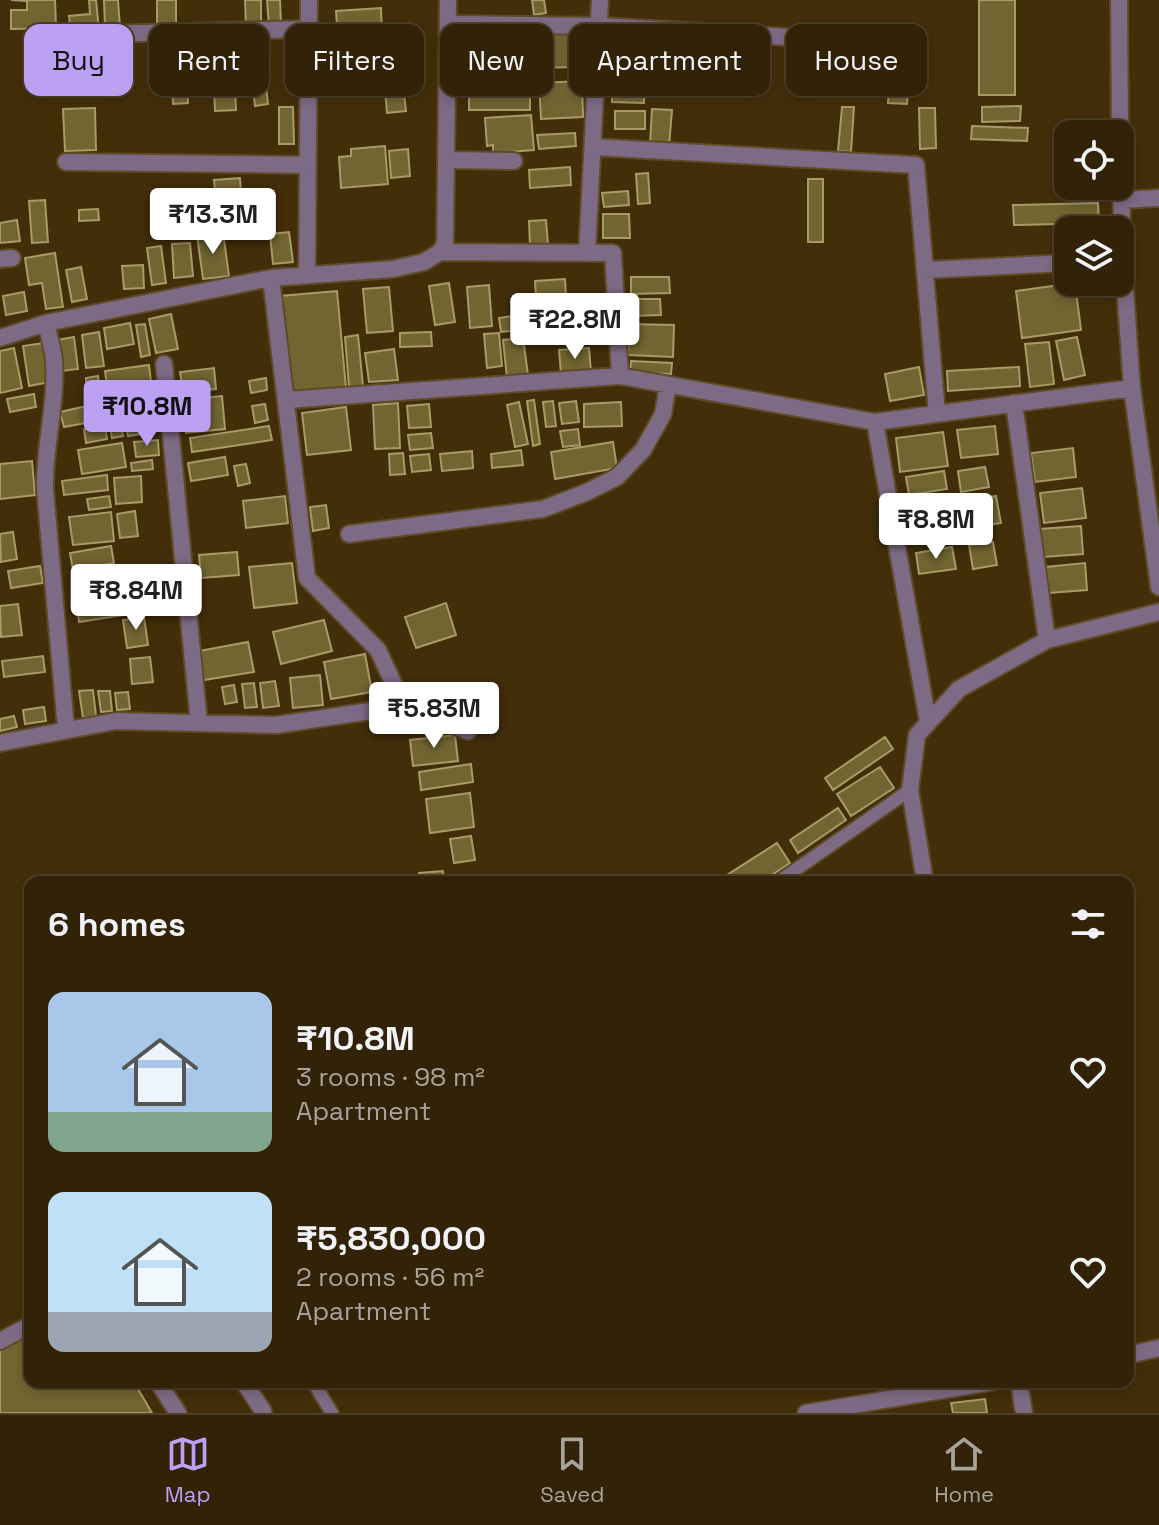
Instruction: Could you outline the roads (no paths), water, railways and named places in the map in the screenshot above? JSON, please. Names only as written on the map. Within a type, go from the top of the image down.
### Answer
[{"type":"street","points":[[309,0],[309,24]]},
{"type":"street","points":[[448,0],[449,24]]},
{"type":"street","points":[[600,0],[600,24]]},
{"type":"street","points":[[1119,0],[1120,120]]},
{"type":"street","points":[[133,33],[285,30]]},
{"type":"street","points":[[307,275],[309,96]]},
{"type":"street","points":[[0,338],[46,323],[271,278],[393,269],[424,262],[440,252],[445,244],[447,96]]},
{"type":"street","points":[[587,253],[596,96]]},
{"type":"street","points":[[593,147],[916,165],[937,414]]},
{"type":"street","points":[[446,160],[514,161]]},
{"type":"street","points":[[66,162],[308,165]]},
{"type":"street","points":[[1134,199],[1159,198]]},
{"type":"street","points":[[1121,200],[1121,216]]},
{"type":"street","points":[[440,252],[613,253],[620,376]]},
{"type":"street","points":[[925,270],[1054,264]]},
{"type":"street","points":[[271,278],[307,578],[378,650],[404,706]]},
{"type":"street","points":[[1124,296],[1132,388],[1159,587]]},
{"type":"street","points":[[46,323],[54,359],[53,400],[44,457],[45,489],[66,729]]},
{"type":"street","points":[[164,364],[199,723]]},
{"type":"street","points":[[286,400],[620,376],[875,422],[1132,388]]},
{"type":"street","points":[[349,534],[543,509],[587,492],[617,477],[643,450],[663,414],[668,385]]},
{"type":"street","points":[[1014,403],[1047,640]]},
{"type":"street","points":[[875,422],[928,722]]},
{"type":"street","points":[[924,876],[910,790],[917,735],[928,722],[959,689],[1047,640],[1159,612]]},
{"type":"street","points":[[0,743],[116,721],[276,725],[404,706],[468,731]]},
{"type":"street","points":[[0,1341],[24,1328]]},
{"type":"street","points":[[1134,1354],[1159,1348]]},
{"type":"street","points":[[162,1388],[178,1413]]},
{"type":"street","points":[[248,1388],[263,1411]]},
{"type":"street","points":[[806,1413],[955,1388]]},
{"type":"street","points":[[1020,1388],[1024,1413]]},
{"type":"lane","points":[[787,876],[910,790]]},
{"type":"lane","points":[[317,1388],[332,1413]]}]
